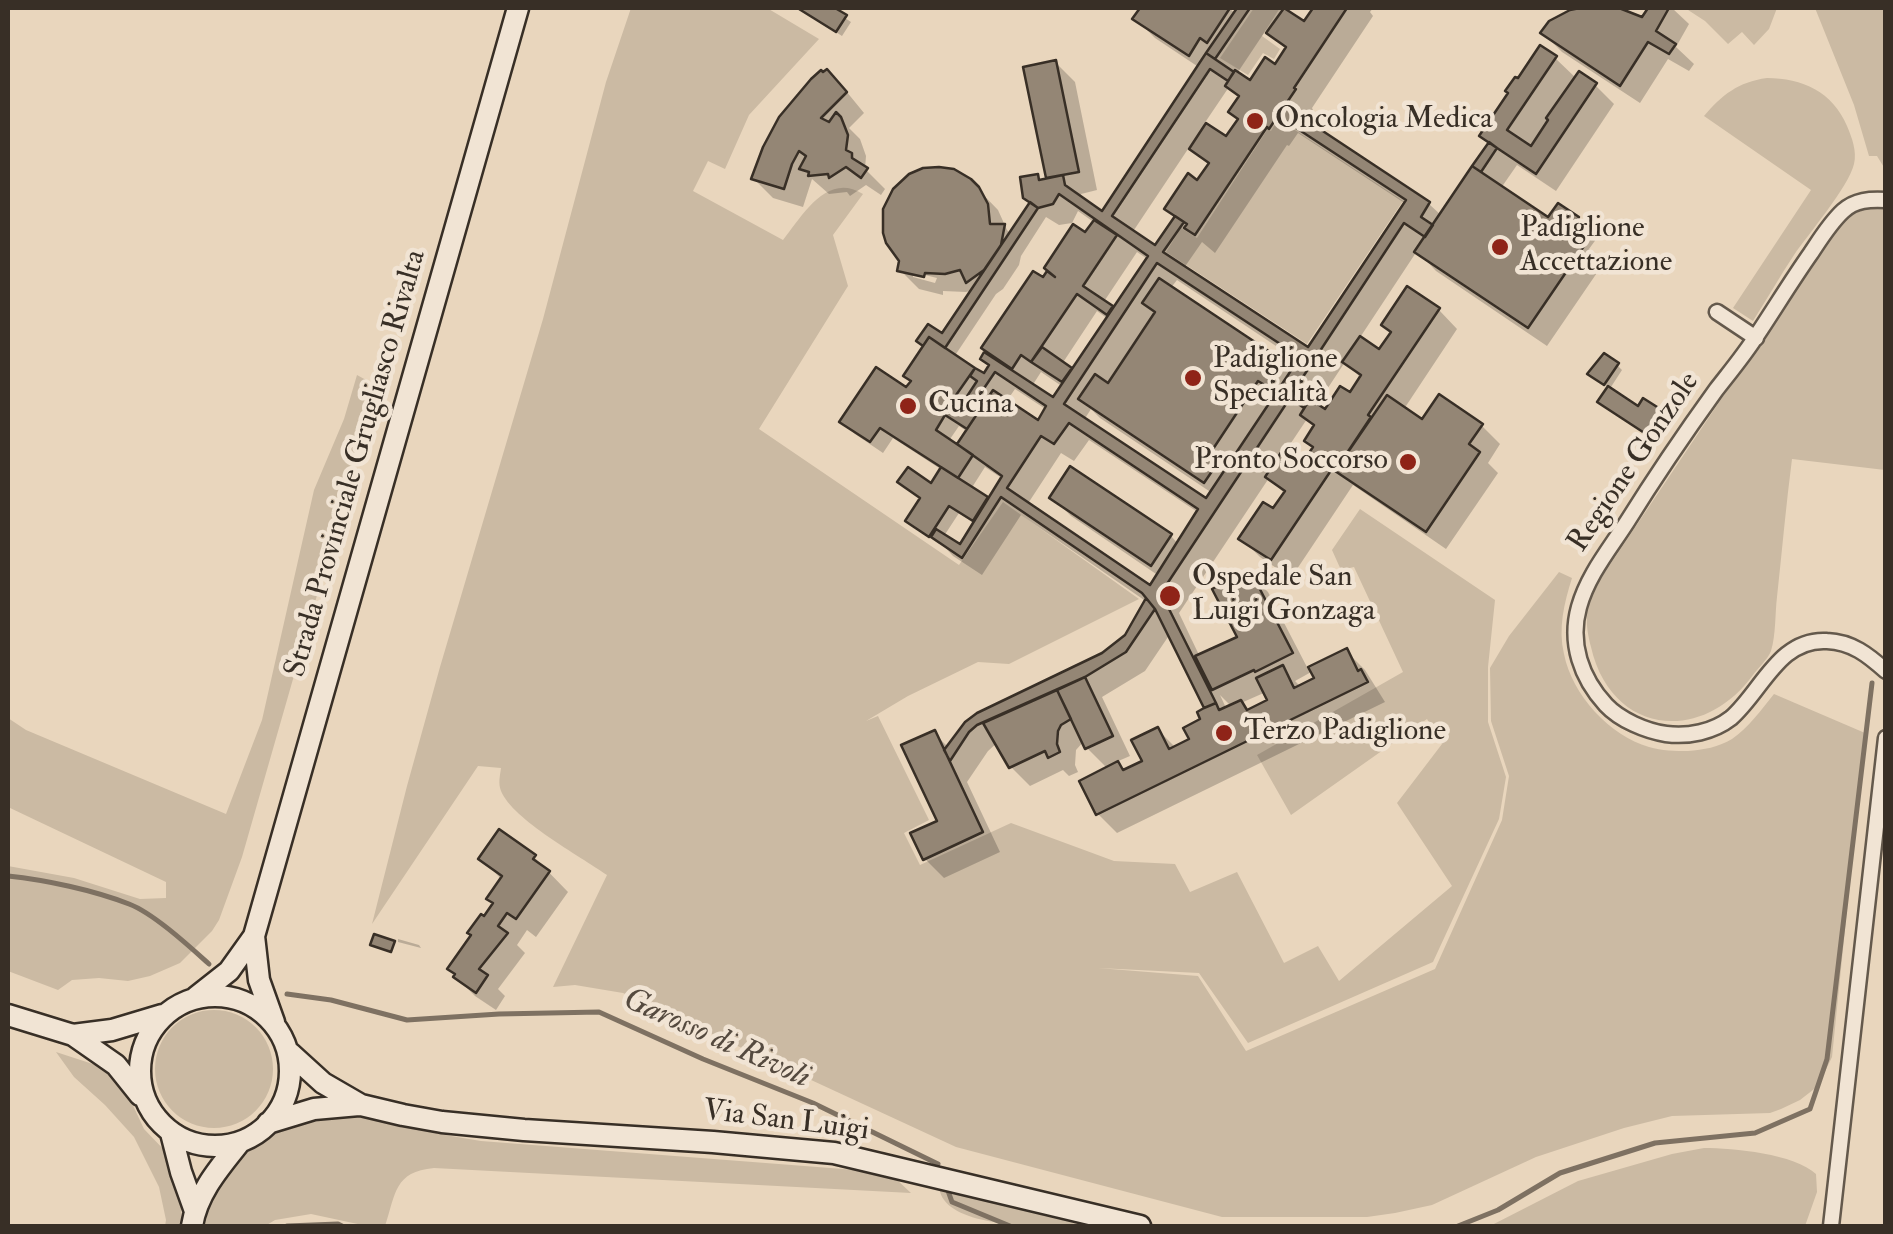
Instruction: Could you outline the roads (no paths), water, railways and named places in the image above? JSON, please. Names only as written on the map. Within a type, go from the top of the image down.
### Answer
[{"type":"street","name":"Strada Provinciale Grugliasco Rivalta","points":[[196,997],[229,971],[254,936],[518,8]]},
{"type":"street","name":"Regione Gonzole","points":[[1886,200],[1868,199],[1847,207],[1838,216],[1592,574],[1576,627],[1576,647],[1584,676],[1608,708],[1657,732],[1675,735],[1694,734],[1730,719],[1778,662],[1800,644],[1822,640],[1854,646],[1886,672]]},
{"type":"street","points":[[1717,312],[1756,338]]},
{"type":"street","points":[[1831,1226],[1886,738]]},
{"type":"street","name":"Strada Provinciale Grugliasco Rivalta","points":[[254,936],[259,980],[274,1023]]},
{"type":"street","points":[[73,1035],[112,1030],[162,1015],[196,997],[227,996],[251,1003],[274,1023],[290,1054],[288,1094],[268,1123],[240,1142],[212,1178],[194,1219]]},
{"type":"street","points":[[8,1015],[73,1035],[116,1065],[155,1118],[171,1133],[196,1144],[220,1146],[240,1142]]},
{"type":"street","points":[[145,1100],[139,1078],[142,1050],[162,1015]]},
{"type":"street","name":"Via San Luigi","points":[[290,1054],[323,1083],[362,1105],[442,1122],[834,1154],[1140,1226]]},
{"type":"street","name":"Via San Luigi","points":[[268,1123],[314,1110],[362,1105]]},
{"type":"street","points":[[171,1133],[194,1219]]},
{"type":"waterway","points":[[1458,1226],[1498,1210],[1560,1173],[1655,1143],[1755,1133],[1810,1109],[1827,1059],[1872,683]]},
{"type":"waterway","name":"Garosso di Rivoli","points":[[8,876],[69,886],[139,908],[209,964]]},
{"type":"waterway","name":"Garosso di Rivoli","points":[[287,994],[331,1000],[407,1020],[599,1012],[813,1103],[938,1164]]},
{"type":"waterway","name":"Garosso di Rivoli","points":[[947,1188],[952,1202],[1010,1226]]},
{"type":"waterway","points":[[287,1226],[342,1226]]},
{"type":"place","name":"Oncologia Medica","points":[[1255,121]]},
{"type":"place","name":"Padiglione Accettazione","points":[[1500,247]]},
{"type":"place","name":"Padiglione Specialità","points":[[1193,378]]},
{"type":"place","name":"Cucina","points":[[908,406]]},
{"type":"place","name":"Pronto Soccorso","points":[[1408,462]]},
{"type":"place","name":"Ospedale San Luigi Gonzaga","points":[[1170,596]]},
{"type":"place","name":"Terzo Padiglione","points":[[1224,733]]}]
